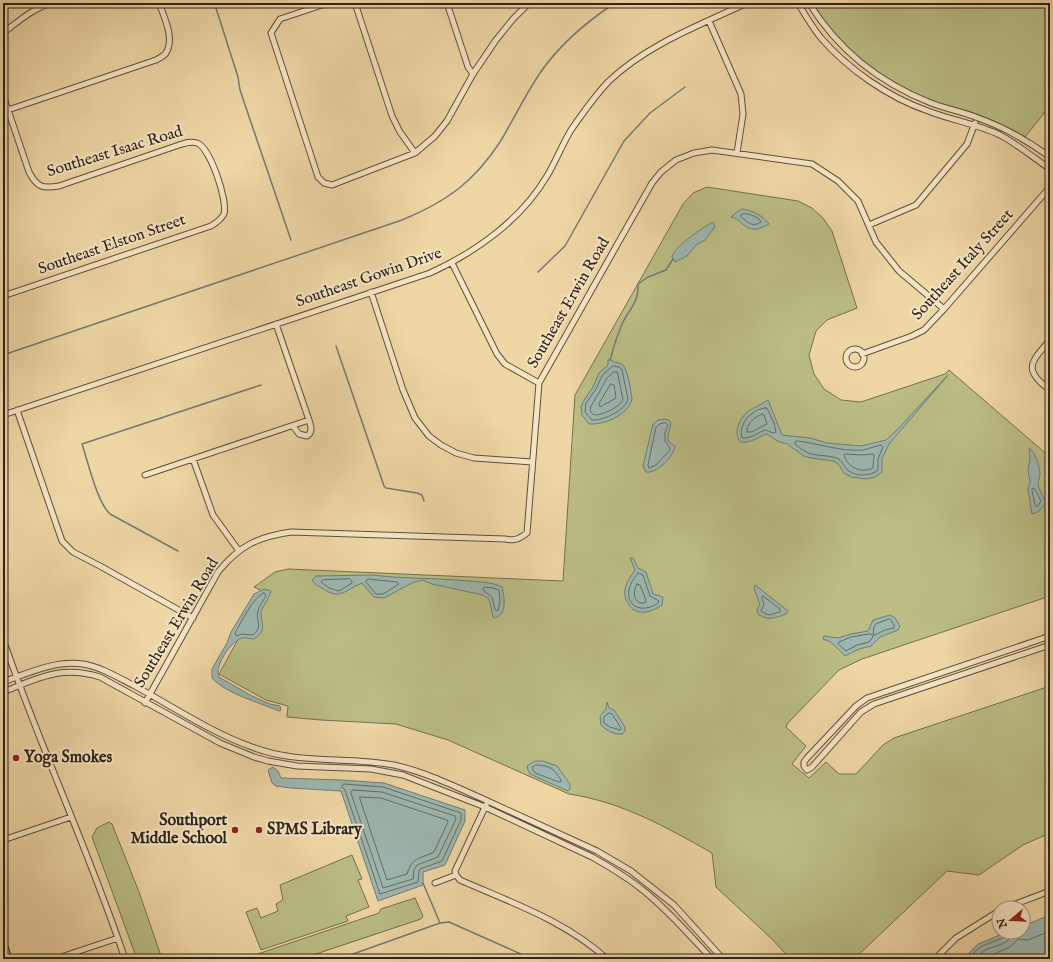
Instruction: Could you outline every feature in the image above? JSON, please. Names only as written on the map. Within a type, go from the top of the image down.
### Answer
[{"type":"main road","points":[[3,944],[8,959]]},
{"type":"street","points":[[3,33],[30,13],[51,3]]},
{"type":"street","points":[[8,110],[156,60],[166,54],[170,46],[169,33],[159,3]]},
{"type":"street","points":[[328,3],[280,19],[271,33],[318,177],[324,183],[332,185],[415,153],[435,136],[447,121],[473,74],[496,40],[513,19],[529,3]]},
{"type":"street","points":[[355,3],[392,116],[400,132],[415,153]]},
{"type":"street","points":[[446,3],[468,67],[473,74]]},
{"type":"street","name":"Southeast Gowin Drive","points":[[3,415],[430,273],[452,263],[486,241],[510,221],[532,198],[546,177],[571,131],[608,82],[632,62],[660,44],[747,3]]},
{"type":"street","points":[[798,3],[814,29],[831,48],[864,77],[926,111],[961,123],[974,125],[1000,135],[1050,169]]},
{"type":"street","points":[[809,3],[819,20],[838,42],[872,73],[903,90],[940,107],[977,117],[1008,131],[1050,157]]},
{"type":"street","points":[[709,20],[741,94],[743,114],[737,153]]},
{"type":"street","points":[[831,48],[838,42]]},
{"type":"street","points":[[900,98],[903,90]]},
{"type":"street","name":"Southeast Isaac Road","points":[[3,95],[29,172],[34,181],[41,187],[49,188],[59,186],[179,145],[190,142],[198,143],[204,147],[209,156],[224,199],[224,212]]},
{"type":"street","points":[[869,224],[916,205],[967,144],[977,117]]},
{"type":"street","name":"Southeast Erwin Road","points":[[145,703],[218,572],[239,550],[250,544],[271,535],[291,532],[516,540],[527,533],[539,383],[652,183],[661,172],[676,160],[694,153],[712,150],[812,164],[838,181],[858,201],[876,242],[899,271],[944,309]]},
{"type":"street","name":"Southeast Italy Street","points":[[862,354],[912,336],[924,330],[1050,187]]},
{"type":"street","name":"Southeast Elston Street","points":[[3,296],[211,226],[221,220],[224,212]]},
{"type":"street","points":[[452,263],[497,354],[505,364],[539,383]]},
{"type":"street","points":[[371,292],[403,390],[415,418],[429,436],[456,454],[474,458],[532,462]]},
{"type":"street","points":[[276,324],[309,420],[311,430],[306,436],[299,434],[293,426]]},
{"type":"street","points":[[1050,340],[1034,358],[1032,366],[1033,375],[1038,382],[1050,390]]},
{"type":"street","points":[[17,410],[62,541],[73,552],[193,618]]},
{"type":"street","points":[[144,475],[309,420]]},
{"type":"street","points":[[193,459],[213,515],[239,550]]},
{"type":"street","points":[[1050,636],[866,698],[861,701],[807,758],[803,764],[805,769],[812,767],[861,712],[874,704],[1050,645]]},
{"type":"street","points":[[3,639],[34,727],[102,892],[125,959]]},
{"type":"street","points":[[990,656],[994,664]]},
{"type":"street","points":[[3,682],[58,664],[82,664],[109,672],[223,736],[267,753],[290,758],[351,760],[394,765],[428,775],[597,850],[631,871],[674,905],[723,959]]},
{"type":"street","points":[[3,692],[59,672],[83,672],[100,677],[220,743],[268,761],[305,767],[371,769],[392,773],[426,784],[485,808],[592,857],[626,878],[656,901],[712,959]]},
{"type":"street","points":[[897,687],[901,694]]},
{"type":"street","points":[[220,743],[223,736]]},
{"type":"street","points":[[305,758],[305,767]]},
{"type":"street","points":[[392,773],[394,765]]},
{"type":"street","points":[[488,801],[455,871],[456,875],[460,880],[562,926],[586,941],[605,958]]},
{"type":"street","points":[[3,840],[71,817]]},
{"type":"street","points":[[553,839],[556,832]]},
{"type":"street","points":[[626,878],[631,871]]},
{"type":"street","points":[[435,883],[456,875]]},
{"type":"street","points":[[1026,900],[1050,891]]},
{"type":"street","points":[[935,959],[956,938],[991,916]]},
{"type":"street","points":[[696,941],[702,936]]},
{"type":"street","points":[[55,959],[118,938]]},
{"type":"green space","points":[[812,3],[1050,3],[1050,106],[1025,137],[985,117],[941,104],[921,96],[885,77],[868,65],[837,36]]},
{"type":"green space","points":[[707,187],[798,201],[812,208],[823,218],[832,231],[857,308],[827,320],[816,331],[809,355],[814,374],[824,389],[841,400],[861,402],[945,374],[949,370],[1050,457],[1050,596],[862,659],[839,670],[788,723],[786,727],[806,746],[792,764],[809,778],[826,762],[839,774],[856,774],[883,745],[894,738],[1050,686],[1050,833],[1023,845],[979,875],[947,871],[854,959],[790,959],[773,940],[716,887],[712,853],[661,825],[625,809],[569,794],[448,740],[396,724],[287,717],[288,706],[266,700],[219,674],[264,592],[254,587],[275,572],[288,569],[563,581],[575,395],[683,204],[693,193]]},
{"type":"green space","points":[[109,822],[112,824],[139,892],[162,959],[137,959],[92,837],[97,828]]},
{"type":"green space","points":[[352,855],[362,879],[358,880],[369,907],[346,916],[348,921],[261,950],[246,912],[257,908],[261,918],[278,911],[276,904],[283,900],[280,885]]},
{"type":"green space","points":[[415,898],[423,916],[421,919],[301,959],[243,959],[379,913],[381,909]]},
{"type":"water","points":[[742,209],[757,214],[764,218],[769,224],[761,228],[750,229],[737,219],[731,217]]},
{"type":"water","points":[[713,222],[715,227],[705,240],[696,245],[687,256],[675,262],[672,257],[678,248],[696,232]]},
{"type":"water","points":[[608,360],[622,364],[625,368],[632,399],[626,410],[615,418],[602,423],[589,424],[582,415],[581,407],[593,387],[599,373],[608,365]]},
{"type":"water","points":[[948,375],[889,444],[882,459],[882,472],[875,477],[866,479],[851,477],[844,473],[839,465],[834,461],[804,456],[787,444],[777,441],[767,434],[744,442],[740,442],[738,436],[738,426],[743,416],[750,410],[768,400],[782,435],[810,438],[827,443],[861,446],[886,440]]},
{"type":"water","points":[[666,419],[671,423],[668,439],[669,442],[675,446],[674,450],[672,455],[664,464],[655,470],[646,472],[643,466],[653,424],[658,420]]},
{"type":"water","points":[[1029,448],[1038,463],[1040,474],[1038,484],[1046,502],[1040,510],[1032,514],[1028,489],[1030,482],[1028,469],[1030,460]]},
{"type":"water","points":[[630,558],[633,558],[638,568],[646,572],[653,594],[663,597],[662,605],[658,608],[645,612],[636,611],[632,609],[626,600],[626,587],[635,570]]},
{"type":"water","points":[[373,575],[457,580],[494,584],[502,587],[504,600],[503,609],[499,616],[495,618],[493,617],[489,599],[483,595],[432,584],[422,580],[412,583],[384,598],[374,597],[362,583],[342,593],[333,594],[316,585],[312,580],[316,576]]},
{"type":"water","points":[[755,585],[788,611],[786,614],[775,618],[765,618],[758,614],[757,609],[760,605],[754,588]]},
{"type":"water","points":[[264,589],[271,591],[261,613],[263,629],[259,636],[254,639],[242,638],[233,644],[224,654],[218,672],[219,677],[252,696],[270,704],[280,706],[281,710],[279,711],[234,693],[212,678],[212,669],[227,643],[231,632],[254,594]]},
{"type":"water","points":[[890,615],[895,618],[900,626],[898,630],[880,637],[871,646],[859,649],[845,656],[831,642],[823,639],[824,636],[838,638],[868,631],[873,620]]},
{"type":"water","points":[[607,702],[609,708],[614,710],[625,727],[623,734],[611,732],[601,725],[600,716],[606,709]]},
{"type":"water","points":[[535,761],[543,761],[557,766],[570,784],[570,789],[568,791],[530,774],[527,766]]},
{"type":"water","points":[[273,767],[278,771],[281,778],[384,783],[465,810],[465,821],[445,865],[423,872],[423,885],[378,901],[341,791],[276,786],[272,783],[268,770]]},
{"type":"water","points":[[1050,915],[1050,959],[963,959],[978,944],[991,939],[991,940],[1031,940],[1031,923]]},
{"type":"waterway","points":[[213,3],[215,5],[238,77],[240,90],[291,240]]},
{"type":"waterway","points":[[3,355],[402,220],[432,206],[458,189],[480,169],[500,142],[524,98],[556,52],[574,34],[615,3]]},
{"type":"waterway","points":[[538,272],[565,246],[624,141],[650,113],[685,87]]},
{"type":"waterway","points":[[610,360],[622,324],[637,296],[638,284],[648,277],[666,270],[673,259]]},
{"type":"waterway","points":[[336,346],[384,486],[386,488],[417,493],[422,495],[424,501]]},
{"type":"waterway","points":[[178,551],[110,514],[101,501],[82,444],[261,385]]},
{"type":"waterway","points":[[423,883],[440,923]]},
{"type":"waterway","points":[[339,959],[440,923],[449,922],[532,959]]},
{"type":"place","name":"Yoga Smokes","points":[[16,758]]},
{"type":"place","name":"Southport Middle School","points":[[235,830]]},
{"type":"place","name":"SPMS Library","points":[[259,830]]}]
